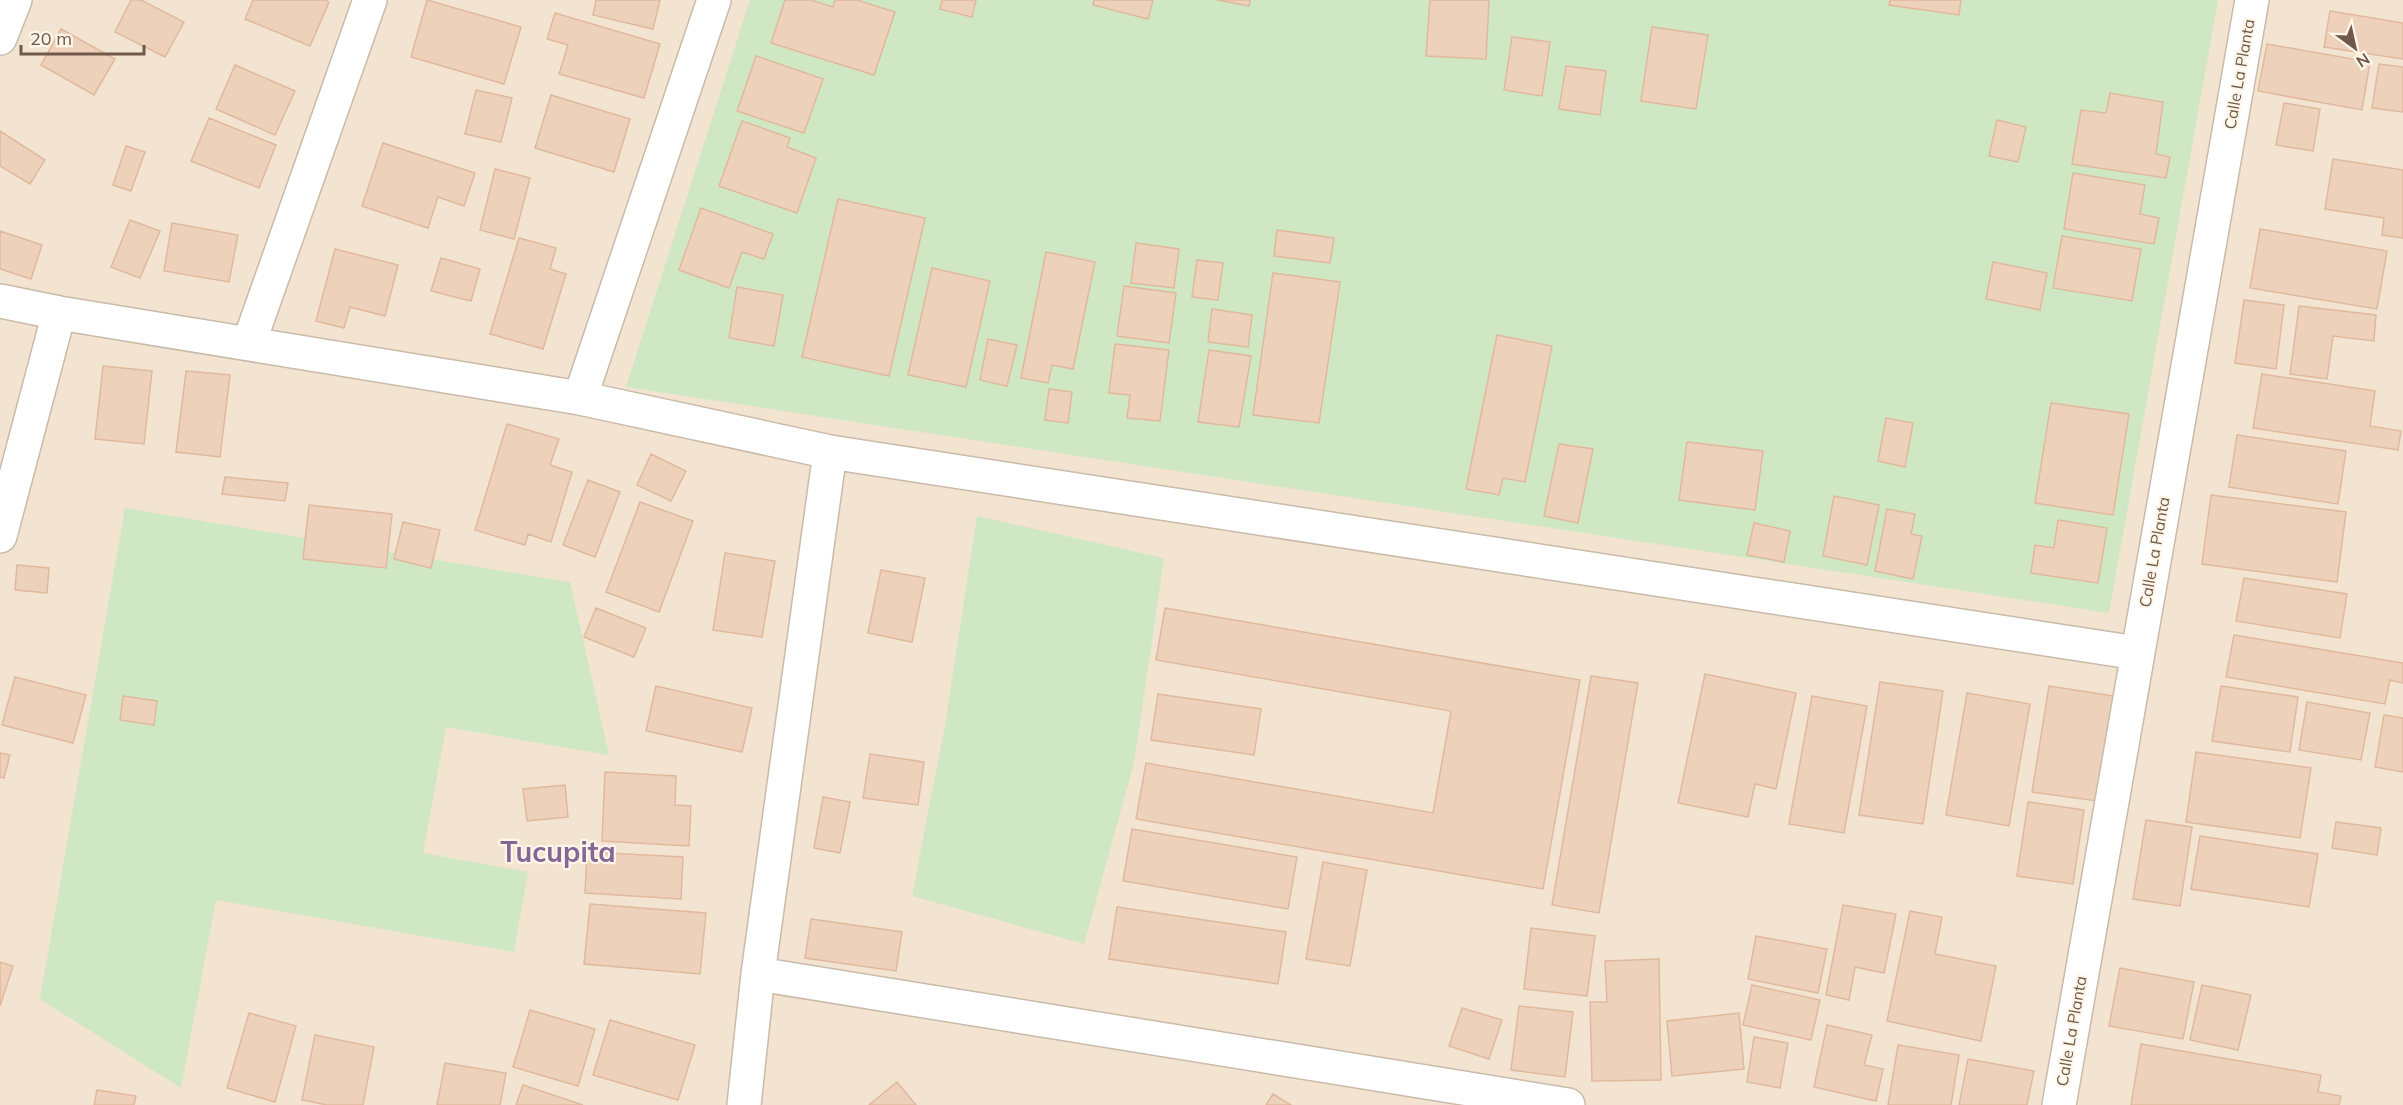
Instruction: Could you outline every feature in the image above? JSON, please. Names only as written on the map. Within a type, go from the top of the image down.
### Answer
[{"type":"street","points":[[0,38],[15,0]]},
{"type":"street","points":[[249,343],[370,0]]},
{"type":"street","points":[[580,398],[714,0]]},
{"type":"street","name":"Calle La Planta","points":[[2059,1105],[2252,0]]},
{"type":"street","points":[[0,301],[59,313],[580,398],[830,452],[2137,653]]},
{"type":"street","points":[[0,536],[59,313]]},
{"type":"street","points":[[744,1105],[758,974],[830,452]]},
{"type":"street","points":[[758,974],[1568,1105]]},
{"type":"shaded area","points":[[0,0],[2403,0],[2403,1105],[0,1105]]},
{"type":"green space","points":[[750,0],[2218,0],[2109,613],[626,387]]},
{"type":"green space","points":[[125,508],[570,582],[609,755],[446,727],[423,853],[528,872],[514,952],[216,900],[181,1088],[40,999]]},
{"type":"green space","points":[[977,516],[1164,558],[1134,763],[1084,944],[912,896],[945,725]]},
{"type":"building","points":[[131,0],[141,0],[184,22],[165,57],[115,32]]},
{"type":"building","points":[[253,0],[325,0],[329,2],[310,46],[245,19]]},
{"type":"building","points":[[427,0],[521,27],[504,84],[411,57]]},
{"type":"building","points":[[596,0],[660,0],[653,29],[593,15]]},
{"type":"building","points":[[785,0],[811,0],[833,7],[835,0],[857,0],[895,12],[874,75],[771,43]]},
{"type":"building","points":[[942,0],[976,0],[972,17],[940,9]]},
{"type":"building","points":[[1094,0],[1153,0],[1148,19],[1093,5]]},
{"type":"building","points":[[1217,0],[1250,0],[1249,6]]},
{"type":"building","points":[[1430,0],[1489,0],[1486,59],[1426,56]]},
{"type":"building","points":[[1890,0],[1961,0],[1959,15],[1889,5]]},
{"type":"building","points":[[2330,11],[2403,23],[2403,59],[2324,47]]},
{"type":"building","points":[[555,13],[660,44],[644,98],[559,74],[568,45],[547,39]]},
{"type":"building","points":[[1652,27],[1708,35],[1696,109],[1641,101]]},
{"type":"building","points":[[61,29],[115,59],[94,95],[41,65]]},
{"type":"building","points":[[1512,37],[1550,42],[1542,96],[1504,90]]},
{"type":"building","points":[[2267,44],[2370,62],[2362,110],[2258,91]]},
{"type":"building","points":[[756,56],[823,79],[804,133],[737,111]]},
{"type":"building","points":[[2379,64],[2403,67],[2403,112],[2372,108]]},
{"type":"building","points":[[235,65],[295,91],[275,135],[216,109]]},
{"type":"building","points":[[1566,66],[1606,71],[1600,115],[1559,109]]},
{"type":"building","points":[[476,90],[512,98],[501,142],[465,134]]},
{"type":"building","points":[[2110,93],[2163,102],[2156,154],[2170,157],[2166,178],[2072,164],[2081,110],[2106,113]]},
{"type":"building","points":[[551,95],[630,119],[614,172],[535,148]]},
{"type":"building","points":[[2284,103],[2320,109],[2313,151],[2276,145]]},
{"type":"building","points":[[209,118],[276,145],[259,188],[191,161]]},
{"type":"building","points":[[1997,120],[2026,127],[2018,162],[1989,156]]},
{"type":"building","points":[[742,121],[790,138],[787,147],[816,158],[797,213],[719,186]]},
{"type":"building","points":[[0,131],[45,160],[30,184],[0,166]]},
{"type":"building","points":[[383,143],[475,173],[464,206],[438,197],[428,228],[362,206]]},
{"type":"building","points":[[126,146],[145,152],[131,191],[113,185]]},
{"type":"building","points":[[2333,159],[2403,170],[2403,238],[2382,235],[2384,218],[2325,209]]},
{"type":"building","points":[[495,169],[530,178],[514,239],[480,230]]},
{"type":"building","points":[[2073,173],[2145,185],[2140,214],[2159,218],[2154,244],[2064,229]]},
{"type":"building","points":[[838,199],[925,218],[889,376],[802,357]]},
{"type":"building","points":[[701,208],[773,234],[764,259],[742,252],[729,288],[679,270]]},
{"type":"building","points":[[130,220],[160,231],[140,278],[111,267]]},
{"type":"building","points":[[172,223],[238,235],[229,282],[164,271]]},
{"type":"building","points":[[2260,229],[2387,251],[2377,309],[2250,288]]},
{"type":"building","points":[[1277,230],[1334,238],[1330,263],[1274,256]]},
{"type":"building","points":[[0,231],[42,245],[31,279],[0,269]]},
{"type":"building","points":[[2062,236],[2141,249],[2132,301],[2053,288]]},
{"type":"building","points":[[519,238],[556,248],[550,269],[566,274],[543,349],[490,334]]},
{"type":"building","points":[[1136,243],[1179,249],[1174,288],[1131,283]]},
{"type":"building","points":[[335,249],[398,265],[385,316],[350,307],[344,328],[316,321]]},
{"type":"building","points":[[1046,252],[1095,262],[1073,369],[1052,365],[1048,383],[1021,378]]},
{"type":"building","points":[[441,258],[480,269],[471,301],[431,291]]},
{"type":"building","points":[[1197,260],[1223,263],[1218,300],[1192,297]]},
{"type":"building","points":[[1993,262],[2047,273],[2040,310],[1986,299]]},
{"type":"building","points":[[932,268],[990,281],[966,387],[908,375]]},
{"type":"building","points":[[1273,273],[1340,282],[1319,423],[1253,415]]},
{"type":"building","points":[[1124,286],[1176,293],[1169,343],[1117,336]]},
{"type":"building","points":[[737,287],[783,295],[774,346],[729,338]]},
{"type":"building","points":[[2244,300],[2284,305],[2276,369],[2235,363]]},
{"type":"building","points":[[2299,306],[2376,315],[2374,341],[2333,336],[2327,379],[2290,374]]},
{"type":"building","points":[[1212,309],[1252,315],[1248,347],[1208,342]]},
{"type":"building","points":[[1497,335],[1552,346],[1525,482],[1503,478],[1499,495],[1466,489]]},
{"type":"building","points":[[988,339],[1017,345],[1007,386],[980,380]]},
{"type":"building","points":[[1115,344],[1169,350],[1160,421],[1127,418],[1130,395],[1109,393]]},
{"type":"building","points":[[1209,350],[1251,356],[1239,427],[1198,422]]},
{"type":"building","points":[[103,366],[152,371],[144,444],[95,439]]},
{"type":"building","points":[[186,371],[230,375],[220,457],[176,452]]},
{"type":"building","points":[[2262,374],[2375,391],[2370,426],[2401,431],[2398,450],[2253,428]]},
{"type":"building","points":[[1049,389],[1072,392],[1068,423],[1045,420]]},
{"type":"building","points":[[2051,403],[2129,414],[2113,515],[2035,503]]},
{"type":"building","points":[[1886,418],[1913,423],[1905,467],[1878,461]]},
{"type":"building","points":[[507,424],[559,439],[550,465],[572,472],[551,542],[528,534],[525,545],[475,530]]},
{"type":"building","points":[[2237,435],[2346,451],[2338,504],[2229,487]]},
{"type":"building","points":[[1687,442],[1763,451],[1755,510],[1679,500]]},
{"type":"building","points":[[1559,444],[1593,449],[1578,523],[1544,516]]},
{"type":"building","points":[[651,454],[686,471],[671,501],[637,485]]},
{"type":"building","points":[[225,477],[288,483],[285,501],[222,494]]},
{"type":"building","points":[[588,480],[620,492],[595,557],[563,545]]},
{"type":"building","points":[[2211,495],[2346,512],[2337,582],[2202,564]]},
{"type":"building","points":[[1834,496],[1879,505],[1867,565],[1823,556]]},
{"type":"building","points":[[640,502],[693,521],[659,612],[606,592]]},
{"type":"building","points":[[309,505],[392,514],[386,568],[303,559]]},
{"type":"building","points":[[1887,509],[1915,514],[1911,534],[1922,536],[1913,579],[1875,571]]},
{"type":"building","points":[[2058,520],[2107,528],[2098,583],[2031,573],[2035,545],[2054,548]]},
{"type":"building","points":[[403,522],[440,530],[431,568],[394,559]]},
{"type":"building","points":[[1754,523],[1790,531],[1784,562],[1747,555]]},
{"type":"building","points":[[725,553],[775,561],[762,637],[713,630]]},
{"type":"building","points":[[17,565],[49,568],[47,593],[15,590]]},
{"type":"building","points":[[881,570],[925,578],[912,642],[868,633]]},
{"type":"building","points":[[2244,578],[2347,594],[2340,638],[2236,621]]},
{"type":"building","points":[[596,608],[646,628],[634,657],[584,637]]},
{"type":"building","points":[[1165,608],[1580,680],[1543,889],[1136,819],[1146,763],[1433,813],[1451,711],[1156,660]]},
{"type":"building","points":[[2234,635],[2403,663],[2403,683],[2390,680],[2385,704],[2226,677]]},
{"type":"building","points":[[1705,674],[1796,693],[1776,789],[1755,784],[1748,817],[1678,803]]},
{"type":"building","points":[[1591,676],[1638,683],[1599,913],[1552,905]]},
{"type":"building","points":[[15,677],[86,695],[73,743],[2,725]]},
{"type":"building","points":[[1880,682],[1943,691],[1923,824],[1859,815]]},
{"type":"building","points":[[656,686],[752,708],[742,752],[646,731]]},
{"type":"building","points":[[2049,686],[2113,696],[2097,801],[2032,792]]},
{"type":"building","points":[[2221,686],[2298,697],[2290,752],[2212,741]]},
{"type":"building","points":[[1967,693],[2030,704],[2009,826],[1946,815]]},
{"type":"building","points":[[1158,694],[1261,709],[1254,755],[1151,740]]},
{"type":"building","points":[[123,696],[157,701],[154,725],[120,720]]},
{"type":"building","points":[[1812,696],[1867,706],[1844,833],[1789,824]]},
{"type":"building","points":[[2307,702],[2370,713],[2361,760],[2299,750]]},
{"type":"building","points":[[2384,715],[2403,718],[2403,772],[2375,767]]},
{"type":"building","points":[[2196,752],[2311,768],[2300,838],[2186,822]]},
{"type":"building","points":[[0,753],[10,755],[4,778],[0,777]]},
{"type":"building","points":[[870,754],[924,762],[918,805],[863,798]]},
{"type":"building","points":[[605,772],[676,776],[675,805],[691,806],[689,846],[602,841]]},
{"type":"building","points":[[565,785],[568,817],[527,821],[523,789]]},
{"type":"building","points":[[823,797],[850,802],[840,853],[814,848]]},
{"type":"building","points":[[2028,802],[2084,810],[2073,884],[2017,876]]},
{"type":"building","points":[[2146,820],[2192,827],[2180,906],[2133,899]]},
{"type":"building","points":[[2336,822],[2381,828],[2377,855],[2332,848]]},
{"type":"building","points":[[1132,829],[1297,857],[1288,909],[1123,881]]},
{"type":"building","points":[[2200,836],[2318,854],[2309,907],[2191,889]]},
{"type":"building","points":[[587,852],[683,857],[681,899],[585,893]]},
{"type":"building","points":[[1323,862],[1367,870],[1350,966],[1306,959]]},
{"type":"building","points":[[590,904],[706,913],[700,974],[584,964]]},
{"type":"building","points":[[1843,905],[1896,914],[1884,973],[1855,967],[1849,1000],[1826,995]]},
{"type":"building","points":[[1117,907],[1286,932],[1278,984],[1109,959]]},
{"type":"building","points":[[1910,911],[1942,917],[1935,954],[1996,966],[1981,1041],[1887,1021]]},
{"type":"building","points":[[811,919],[902,932],[896,971],[805,958]]},
{"type":"building","points":[[1531,928],[1595,936],[1587,996],[1524,989]]},
{"type":"building","points":[[1756,936],[1827,949],[1818,993],[1748,979]]},
{"type":"building","points":[[1659,959],[1661,1080],[1592,1081],[1590,1002],[1607,1002],[1605,961]]},
{"type":"building","points":[[0,962],[13,966],[0,1006]]},
{"type":"building","points":[[2120,968],[2194,982],[2183,1039],[2109,1026]]},
{"type":"building","points":[[1752,985],[1820,1000],[1811,1040],[1743,1025]]},
{"type":"building","points":[[2202,985],[2251,995],[2238,1050],[2190,1040]]},
{"type":"building","points":[[1519,1006],[1573,1012],[1565,1077],[1511,1070]]},
{"type":"building","points":[[1462,1008],[1502,1020],[1489,1059],[1449,1046]]},
{"type":"building","points":[[530,1010],[595,1029],[578,1086],[513,1067]]},
{"type":"building","points":[[249,1013],[296,1026],[275,1102],[227,1088]]},
{"type":"building","points":[[1739,1013],[1744,1069],[1672,1076],[1667,1021]]},
{"type":"building","points":[[610,1020],[695,1045],[678,1100],[593,1075]]},
{"type":"building","points":[[1827,1025],[1872,1035],[1864,1065],[1883,1069],[1876,1101],[1814,1087]]},
{"type":"building","points":[[315,1035],[374,1047],[363,1105],[327,1105],[302,1100]]},
{"type":"building","points":[[1754,1037],[1788,1043],[1780,1088],[1747,1082]]},
{"type":"building","points":[[2141,1044],[2321,1075],[2318,1092],[2341,1096],[2339,1105],[2131,1105]]},
{"type":"building","points":[[1898,1045],[1959,1055],[1951,1105],[1888,1105]]},
{"type":"building","points":[[1968,1059],[2034,1071],[2027,1105],[1959,1105]]},
{"type":"building","points":[[445,1063],[506,1073],[500,1105],[437,1105]]},
{"type":"building","points":[[897,1082],[916,1105],[869,1105]]},
{"type":"building","points":[[523,1085],[583,1105],[516,1105]]},
{"type":"building","points":[[97,1090],[136,1096],[134,1105],[94,1105]]},
{"type":"building","points":[[1273,1094],[1291,1105],[1266,1105]]},
{"type":"district","name":"Tucupita","points":[[558,852]]}]
